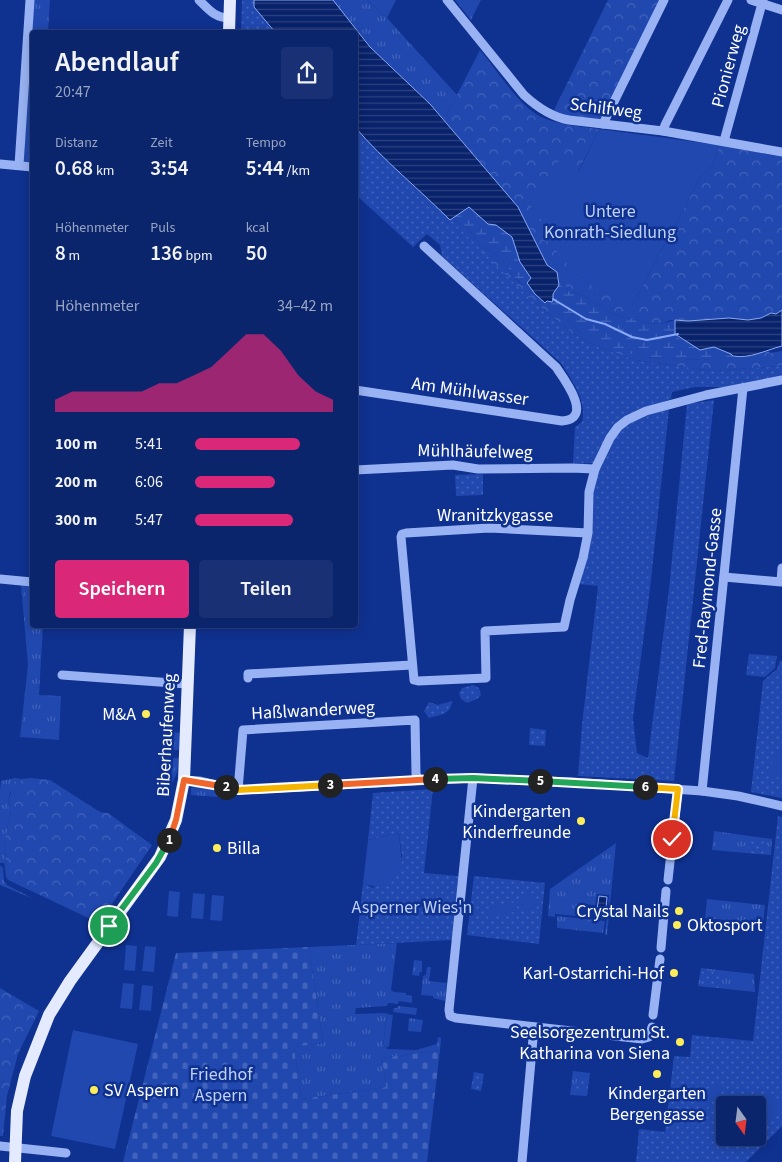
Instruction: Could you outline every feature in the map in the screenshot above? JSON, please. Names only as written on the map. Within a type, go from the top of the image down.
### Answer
[{"type":"main road","points":[[229,30],[230,0]]},
{"type":"main road","name":"Biberhaufenweg","points":[[14,1162],[17,1111],[24,1076],[49,1015],[70,981],[163,852],[176,820],[184,780],[190,628]]},
{"type":"street","points":[[18,165],[30,0]]},
{"type":"street","points":[[199,0],[214,15],[230,18]]},
{"type":"street","name":"Schilfweg","points":[[447,0],[524,95],[537,106],[554,116],[562,119],[663,131],[781,150]]},
{"type":"street","points":[[603,124],[664,0]]},
{"type":"street","points":[[663,131],[728,0]]},
{"type":"street","points":[[751,0],[782,10]]},
{"type":"street","name":"Pionierweg","points":[[724,141],[762,2]]},
{"type":"street","points":[[0,164],[30,167]]},
{"type":"street","name":"Am Mühlwasser","points":[[358,390],[562,421],[572,420],[577,412],[569,387],[556,367],[424,246]]},
{"type":"street","points":[[248,678],[248,674],[412,665],[415,681],[486,678],[485,631],[564,627],[570,600],[584,558],[588,533],[589,492],[595,469],[610,438],[618,427],[627,420],[646,411],[706,395],[782,380]]},
{"type":"street","name":"Fred-Raymond-Gasse","points":[[702,790],[743,388]]},
{"type":"street","name":"Mühlhäufelweg","points":[[358,470],[453,465],[478,469],[595,469]]},
{"type":"street","name":"Wranitzkygasse","points":[[412,665],[402,534],[489,528],[588,533]]},
{"type":"street","points":[[724,577],[780,582],[782,568]]},
{"type":"street","points":[[0,579],[30,582]]},
{"type":"street","points":[[62,675],[187,684]]},
{"type":"street","name":"Haßlwanderweg","points":[[238,790],[243,730],[415,720],[416,774],[419,780]]},
{"type":"street","points":[[184,780],[199,781],[238,790],[473,778],[572,782],[702,790],[782,806]]},
{"type":"street","points":[[473,778],[448,1010],[450,1016],[511,1025],[642,1039],[649,1037],[652,1027]]},
{"type":"street","points":[[668,880],[678,789]]},
{"type":"street","points":[[661,948],[666,891]]},
{"type":"street","points":[[653,1016],[660,959]]},
{"type":"street","points":[[522,1162],[534,1027]]},
{"type":"street","points":[[0,1146],[66,1154]]},
{"type":"green space","points":[[32,0],[50,0],[48,30],[30,30]]},
{"type":"green space","points":[[242,0],[254,0],[254,7],[273,30],[241,30]]},
{"type":"green space","points":[[333,0],[367,0],[387,18],[457,95],[444,120],[430,104],[370,47]]},
{"type":"green space","points":[[367,0],[396,0],[387,18]]},
{"type":"green space","points":[[455,0],[481,0],[471,20]]},
{"type":"green space","points":[[608,0],[661,0],[600,119],[577,119],[553,112]]},
{"type":"green space","points":[[30,32],[30,163],[22,161]]},
{"type":"green space","points":[[480,50],[521,101],[536,114],[558,123],[599,129],[578,172],[547,180],[530,204],[549,229],[632,306],[701,176],[713,165],[719,145],[782,157],[782,310],[776,314],[771,313],[761,318],[748,320],[729,318],[688,321],[671,320],[661,324],[649,323],[612,314],[585,296],[568,291],[562,277],[547,265],[518,207],[444,120]]},
{"type":"green space","name":"Untere Konrath-Siedlung","points":[[599,129],[719,145],[713,165],[701,176],[632,306],[579,279],[545,236],[548,229],[530,204],[544,178],[547,180],[559,161],[579,171]]},
{"type":"green space","points":[[358,130],[528,297],[571,332],[598,347],[635,360],[712,371],[782,366],[782,376],[725,387],[695,387],[672,392],[671,399],[626,418],[595,463],[573,464],[575,427],[582,422],[583,414],[578,391],[561,363],[442,256],[440,245],[427,234],[413,247],[358,197]]},
{"type":"green space","points":[[469,207],[488,224],[496,225],[512,237],[520,262],[531,280],[523,285],[512,275],[507,265],[480,245],[469,229],[455,221],[454,217]]},
{"type":"green space","points":[[454,217],[455,221],[469,229],[480,245],[507,265],[512,275],[522,285],[527,283],[535,294],[581,333],[644,357],[704,360],[733,356],[741,357],[768,351],[770,353],[782,351],[782,366],[712,371],[635,360],[598,347],[571,332],[528,297],[449,224],[450,220]]},
{"type":"green space","points":[[557,272],[562,277],[568,291],[585,296],[612,314],[649,323],[661,324],[675,320],[675,332],[679,338],[706,349],[714,347],[732,354],[733,357],[704,360],[644,357],[602,346],[581,333],[545,303],[553,300],[553,294],[559,281]]},
{"type":"green space","points":[[714,400],[674,781],[578,776],[598,586],[579,584],[591,542],[592,489],[605,452],[620,428],[638,418],[662,410],[669,410],[650,589],[633,718],[637,753],[648,758],[669,589],[687,404]]},
{"type":"green space","points":[[483,474],[483,495],[456,496],[455,475]]},
{"type":"green space","points":[[21,585],[30,586],[30,628],[43,628],[39,695],[61,696],[59,740],[20,737],[28,665]]},
{"type":"green space","points":[[749,654],[777,656],[775,668],[765,677],[746,675]]},
{"type":"green space","points":[[780,661],[782,661],[782,798],[751,792],[763,681],[777,669]]},
{"type":"green space","points":[[473,685],[479,688],[481,695],[467,703],[461,699],[459,693],[462,688]]},
{"type":"green space","points":[[452,701],[447,712],[440,715],[429,718],[424,711],[429,702],[438,705]]},
{"type":"green space","points":[[530,728],[546,730],[545,746],[529,745]]},
{"type":"green space","points":[[174,732],[181,733],[180,750],[173,750]]},
{"type":"green space","points":[[774,750],[782,751],[782,778],[770,777]]},
{"type":"green space","points":[[179,758],[177,773],[171,785],[172,759]]},
{"type":"green space","points":[[15,778],[22,779],[21,781],[13,782],[8,801],[11,816],[5,836],[6,877],[4,863],[0,863],[0,790],[1,781]]},
{"type":"green space","points":[[22,779],[50,780],[100,812],[108,813],[152,845],[99,923],[8,880],[6,877],[5,836],[11,816],[8,801],[11,793],[10,785]]},
{"type":"green space","points":[[199,786],[227,792],[230,794],[230,798],[191,795],[191,788]]},
{"type":"green space","name":"Asperner Wies'n","points":[[433,789],[424,873],[458,876],[452,940],[356,945],[363,883],[373,888],[402,857],[399,833],[368,840],[373,793]]},
{"type":"green space","points":[[778,816],[782,817],[782,1126],[766,1142],[766,1096],[716,1096],[716,1146],[762,1146],[746,1162],[636,1162],[639,1129],[665,1132],[674,1056],[690,1057],[692,1035],[753,1041]]},
{"type":"green space","points":[[714,831],[772,839],[771,855],[712,850]]},
{"type":"green space","points":[[399,833],[402,866],[386,883],[376,886],[363,883],[368,840]]},
{"type":"green space","points":[[759,840],[765,841],[763,854],[748,853],[749,841],[758,842]]},
{"type":"green space","points":[[616,843],[607,935],[605,935],[609,895],[597,894],[595,905],[579,904],[577,916],[555,914],[555,917],[548,916],[550,889]]},
{"type":"green space","points":[[0,865],[3,868],[4,881],[7,885],[34,899],[0,885]]},
{"type":"green space","points":[[474,876],[545,883],[539,944],[467,935]]},
{"type":"green space","points":[[169,891],[180,892],[178,917],[167,916]]},
{"type":"green space","points":[[193,893],[205,894],[203,919],[191,918]]},
{"type":"green space","points":[[533,893],[537,908],[523,911],[520,896]]},
{"type":"green space","points":[[212,895],[224,896],[222,921],[210,920]]},
{"type":"green space","points":[[707,899],[765,905],[763,924],[705,918]]},
{"type":"green space","points":[[516,902],[518,911],[488,918],[486,909]]},
{"type":"green space","points":[[557,916],[605,921],[603,933],[557,928]]},
{"type":"green space","points":[[397,943],[391,990],[412,996],[412,1003],[399,1001],[398,1004],[388,1003],[387,1006],[356,1008],[355,1014],[387,1013],[383,1046],[387,1047],[387,1049],[416,1050],[437,1044],[438,1037],[441,1038],[440,1050],[382,1058],[386,1087],[301,1099],[294,1047],[323,1043],[309,947]]},
{"type":"green space","points":[[126,945],[137,946],[135,971],[124,970]]},
{"type":"green space","points":[[145,946],[156,947],[154,972],[142,971]]},
{"type":"green space","name":"Friedhof Aspern","points":[[309,947],[323,1043],[294,1047],[301,1099],[386,1087],[382,1058],[440,1050],[427,1162],[123,1162],[176,953]]},
{"type":"green space","points":[[414,960],[422,961],[422,972],[420,972],[419,976],[412,975]]},
{"type":"green space","points":[[427,967],[431,967],[429,981],[447,983],[445,1001],[433,998],[433,996],[421,995],[423,976],[426,975]]},
{"type":"green space","points":[[701,968],[754,974],[755,992],[698,986]]},
{"type":"green space","points":[[702,970],[721,972],[720,988],[700,986]]},
{"type":"green space","points":[[123,983],[134,984],[132,1009],[120,1008]]},
{"type":"green space","points":[[142,985],[153,986],[151,1011],[139,1010]]},
{"type":"green space","points":[[0,988],[39,1011],[18,1054],[7,1096],[3,1136],[0,1136]]},
{"type":"green space","points":[[398,1006],[417,1008],[416,1015],[393,1012],[394,1008]]},
{"type":"green space","points":[[387,1014],[393,1015],[389,1047],[383,1046]]},
{"type":"green space","points":[[409,1018],[423,1020],[421,1032],[408,1031]]},
{"type":"green space","name":"SV Aspern","points":[[73,1030],[138,1044],[115,1149],[51,1136]]},
{"type":"green space","points":[[573,1071],[590,1073],[587,1096],[570,1095]]},
{"type":"green space","points":[[474,1072],[484,1074],[481,1091],[471,1089]]},
{"type":"green space","points":[[577,1080],[589,1081],[587,1092],[575,1090]]},
{"type":"green space","points":[[715,1083],[723,1090],[706,1109],[697,1101]]},
{"type":"green space","points":[[767,1090],[782,1102],[782,1105],[766,1125],[766,1096],[762,1096]]},
{"type":"shaded area","points":[[254,0],[333,0],[357,30],[273,30],[254,7]]},
{"type":"shaded area","points":[[358,32],[370,47],[430,104],[518,207],[547,265],[557,272],[559,285],[553,294],[552,302],[547,301],[545,303],[527,283],[531,278],[520,262],[512,237],[496,225],[488,224],[469,207],[450,220],[358,130]]},
{"type":"shaded area","points":[[782,310],[782,346],[752,355],[733,356],[714,347],[700,350],[675,334],[675,320],[729,318],[748,320],[761,318],[771,313],[776,314]]},
{"type":"shaded area","points":[[599,896],[607,897],[605,918],[596,917]]},
{"type":"waterway","points":[[553,299],[586,319],[605,324],[632,337],[647,340],[678,334]]},
{"type":"place","name":"M&A","points":[[146,714]]},
{"type":"place","name":"Kindergarten Kinderfreunde","points":[[581,821]]},
{"type":"place","name":"Billa","points":[[217,848]]},
{"type":"place","name":"Crystal Nails","points":[[679,911]]},
{"type":"place","name":"Oktosport","points":[[677,925]]},
{"type":"place","name":"Karl-Ostarrichi-Hof","points":[[674,973]]},
{"type":"place","name":"Seelsorgezentrum St. Katharina von Siena","points":[[680,1042]]},
{"type":"place","name":"Kindergarten Bergengasse","points":[[657,1074]]},
{"type":"place","name":"SV Aspern","points":[[94,1090]]},
{"type":"route","points":[[109,926],[156,863],[166,846],[176,820],[182,798],[184,780],[199,781],[238,790],[473,778],[678,789],[672,839]]}]
